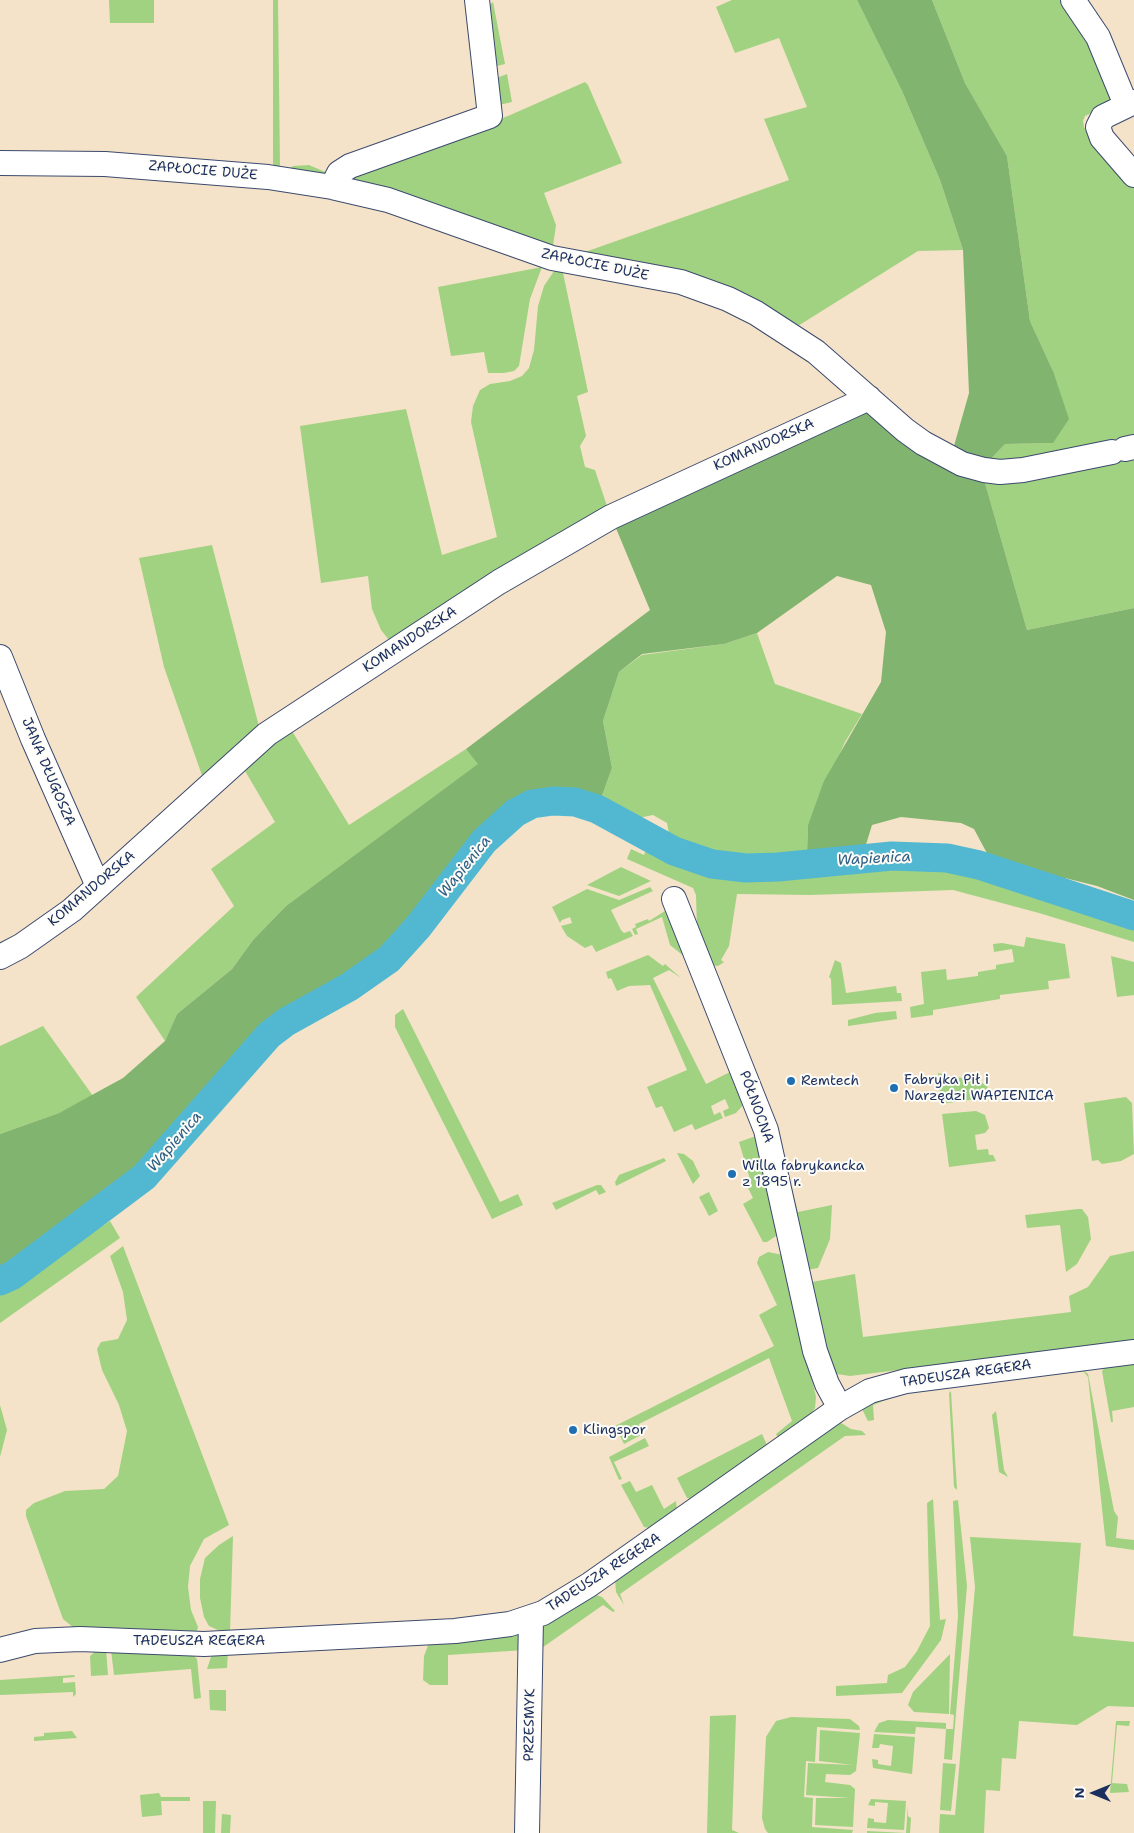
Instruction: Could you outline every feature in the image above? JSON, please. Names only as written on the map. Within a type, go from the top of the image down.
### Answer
[{"type":"street","points":[[332,187],[339,173],[350,166],[490,116],[477,0]]},
{"type":"street","points":[[1073,0],[1098,37],[1130,103],[1103,117],[1098,127],[1102,138],[1134,175]]},
{"type":"street","name":"ZAPŁOCIE DUŻE","points":[[0,163],[142,166],[284,179],[332,187],[388,200],[552,258],[645,275],[710,292],[756,313],[816,352],[923,443],[962,464],[984,470],[1023,470],[1124,450]]},
{"type":"street","name":"KOMANDORSKA","points":[[0,957],[21,946],[64,915],[274,730],[499,582],[611,517],[870,398]]},
{"type":"street","name":"JANA DŁUGOSZA","points":[[0,657],[56,792],[98,886]]},
{"type":"street","name":"PÓŁNOCNA","points":[[674,899],[766,1130],[815,1351],[827,1384],[840,1408]]},
{"type":"street","name":"TADEUSZA REGERA","points":[[0,1650],[35,1640],[204,1644],[454,1631],[510,1624],[531,1618],[554,1607],[589,1585],[840,1408],[870,1391],[906,1381],[1134,1352]]},
{"type":"street","name":"PRZESMYK","points":[[527,1833],[531,1618]]},
{"type":"green space","points":[[109,0],[154,0],[154,23],[110,23]]},
{"type":"green space","points":[[273,0],[278,0],[280,166],[278,168],[273,165]]},
{"type":"green space","points":[[732,0],[857,0],[902,91],[940,180],[963,250],[918,251],[793,329],[585,261],[585,252],[789,180],[764,119],[807,107],[779,38],[735,53],[716,7]]},
{"type":"green space","points":[[857,0],[932,0],[965,83],[1007,156],[1030,321],[1053,371],[1069,419],[1053,443],[1005,444],[985,465],[952,453],[969,393],[963,250],[940,180],[902,91]]},
{"type":"green space","points":[[932,0],[1067,0],[1073,7],[1116,101],[1085,116],[1083,121],[1084,127],[1091,139],[1134,187],[1134,443],[985,465],[1005,444],[1053,443],[1053,371],[1030,321],[1007,156],[965,83]]},
{"type":"green space","points":[[493,2],[505,64],[497,66],[494,66],[484,9]]},
{"type":"green space","points":[[507,74],[512,102],[499,105],[494,79]]},
{"type":"green space","points":[[585,82],[622,163],[544,193],[556,225],[552,253],[342,183],[345,176],[508,116]]},
{"type":"green space","points":[[309,165],[330,174],[320,179],[290,173],[290,168],[293,166]]},
{"type":"green space","points":[[542,267],[530,299],[519,366],[514,371],[488,373],[484,352],[451,356],[438,287]]},
{"type":"green space","points":[[556,268],[562,268],[588,392],[577,396],[586,436],[580,446],[585,467],[595,470],[607,506],[393,645],[381,630],[372,609],[368,576],[321,583],[300,426],[406,409],[442,555],[497,537],[471,422],[473,406],[480,390],[490,384],[510,381],[522,376],[529,368],[534,350],[538,306],[544,286]]},
{"type":"green space","points":[[869,405],[983,476],[1027,630],[1134,608],[1134,900],[1097,886],[1065,878],[1033,875],[990,859],[974,829],[961,823],[901,817],[872,825],[864,851],[807,854],[808,825],[824,781],[881,682],[886,632],[871,585],[837,576],[757,633],[724,644],[642,654],[619,672],[603,721],[612,768],[599,804],[578,796],[554,793],[532,798],[513,806],[490,824],[414,924],[386,955],[346,983],[281,1019],[266,1032],[190,1121],[139,1173],[0,1268],[0,1134],[59,1113],[123,1078],[165,1041],[177,1014],[232,969],[253,940],[286,906],[478,764],[466,749],[650,610],[613,521]]},
{"type":"green space","points":[[1134,454],[1134,608],[1027,630],[983,476]]},
{"type":"green space","points":[[212,545],[261,734],[205,784],[164,667],[139,558]]},
{"type":"green space","points":[[757,633],[775,684],[862,714],[845,742],[808,825],[807,854],[776,860],[738,861],[713,855],[677,842],[669,834],[667,823],[653,815],[634,819],[599,804],[612,768],[603,721],[619,672],[642,655],[724,644]]},
{"type":"green space","points":[[289,726],[349,825],[466,749],[479,764],[286,906],[253,940],[232,969],[177,1014],[165,1041],[136,997],[234,906],[211,869],[275,822],[241,764]]},
{"type":"green space","points":[[647,847],[707,874],[725,877],[890,865],[912,861],[956,867],[1134,928],[1134,942],[1039,913],[953,890],[811,895],[737,894],[729,946],[721,960],[724,962],[718,966],[710,965],[697,930],[696,895],[693,888],[627,859],[631,849],[644,855]]},
{"type":"green space","points":[[621,867],[651,881],[619,896],[587,885]]},
{"type":"green space","points":[[650,887],[653,891],[611,910],[621,930],[624,933],[630,931],[633,936],[596,952],[592,945],[585,948],[567,936],[561,926],[572,923],[570,917],[562,920],[560,923],[552,907],[587,889],[619,900]]},
{"type":"green space","points":[[665,911],[685,957],[670,945],[662,917],[636,929],[638,934],[635,935],[632,929],[636,927],[635,924],[648,919],[649,921]]},
{"type":"green space","points":[[1026,937],[1065,944],[1070,978],[1048,981],[1049,989],[1000,995],[1000,999],[933,1010],[933,1015],[911,1018],[910,1007],[924,1004],[921,972],[946,969],[947,980],[978,976],[978,972],[996,969],[996,965],[1014,962],[1012,949],[994,952],[993,944],[1002,943],[1024,947]]},
{"type":"green space","points":[[648,955],[663,966],[665,964],[681,978],[669,970],[653,978],[706,1084],[732,1071],[744,1104],[736,1113],[725,1117],[723,1111],[729,1108],[725,1099],[711,1106],[714,1115],[720,1112],[723,1118],[695,1130],[692,1124],[674,1132],[662,1106],[656,1108],[647,1087],[687,1070],[650,985],[629,986],[617,991],[611,978],[608,979],[606,972]]},
{"type":"green space","points":[[1111,956],[1134,962],[1134,995],[1117,997]]},
{"type":"green space","points":[[835,960],[841,963],[846,993],[896,986],[897,993],[901,993],[902,1001],[832,1005],[831,979],[829,977]]},
{"type":"green space","points":[[403,1009],[500,1202],[518,1194],[523,1205],[492,1219],[395,1027],[395,1015]]},
{"type":"green space","points":[[896,1011],[897,1019],[848,1026],[848,1020],[875,1013]]},
{"type":"green space","points":[[43,1026],[93,1096],[59,1113],[0,1134],[0,1046]]},
{"type":"green space","points":[[938,1073],[981,1082],[988,1087],[982,1096],[976,1099],[941,1104]]},
{"type":"green space","points":[[1126,1097],[1132,1103],[1134,1154],[1121,1161],[1102,1164],[1098,1160],[1092,1161],[1084,1103]]},
{"type":"green space","points":[[976,1111],[985,1115],[989,1128],[985,1133],[975,1135],[977,1150],[988,1149],[989,1155],[993,1155],[996,1161],[949,1167],[942,1114]]},
{"type":"green space","points":[[759,1135],[779,1234],[767,1242],[763,1242],[743,1204],[753,1198],[748,1188],[752,1186],[739,1142]]},
{"type":"green space","points":[[677,1153],[684,1154],[693,1161],[700,1176],[693,1184]]},
{"type":"green space","points":[[664,1158],[666,1161],[616,1186],[615,1182],[619,1175]]},
{"type":"green space","points":[[790,1181],[798,1212],[832,1205],[830,1239],[818,1268],[807,1270],[788,1183]]},
{"type":"green space","points":[[601,1185],[606,1192],[599,1195],[596,1190],[556,1210],[552,1203]]},
{"type":"green space","points":[[709,1192],[718,1211],[709,1216],[699,1197]]},
{"type":"green space","points":[[1082,1209],[1088,1217],[1091,1239],[1077,1264],[1066,1272],[1060,1225],[1027,1228],[1025,1215]]},
{"type":"green space","points":[[110,1221],[120,1238],[0,1323],[0,1291]]},
{"type":"green space","points":[[123,1246],[229,1525],[204,1539],[190,1566],[188,1587],[191,1610],[198,1627],[196,1634],[74,1628],[63,1619],[26,1516],[26,1510],[34,1503],[65,1491],[104,1489],[118,1476],[127,1431],[119,1405],[102,1370],[97,1349],[101,1342],[118,1339],[127,1320],[123,1292],[110,1256]]},
{"type":"green space","points":[[1134,1251],[1134,1341],[850,1376],[837,1374],[832,1369],[807,1283],[855,1274],[863,1337],[1071,1312],[1069,1296],[1088,1287],[1110,1256]]},
{"type":"green space","points":[[768,1252],[783,1255],[816,1397],[815,1408],[811,1414],[780,1437],[777,1436],[776,1434],[792,1421],[769,1358],[639,1424],[643,1434],[624,1444],[615,1426],[774,1346],[759,1315],[777,1305],[757,1263],[759,1257]]},
{"type":"green space","points":[[1134,1361],[1134,1407],[1112,1411],[1113,1422],[1111,1422],[1102,1371],[1106,1366]]},
{"type":"green space","points":[[1082,1369],[1088,1374],[1114,1511],[1118,1517],[1116,1538],[1134,1540],[1134,1550],[1106,1546],[1088,1377],[1084,1372],[1077,1371]]},
{"type":"green space","points":[[951,1391],[957,1490],[954,1487],[949,1393]]},
{"type":"green space","points":[[901,1394],[873,1405],[874,1420],[868,1421],[861,1407],[875,1399]]},
{"type":"green space","points":[[0,1405],[7,1430],[0,1457]]},
{"type":"green space","points":[[996,1411],[1004,1470],[1008,1477],[999,1472],[992,1415]]},
{"type":"green space","points":[[838,1421],[851,1429],[862,1431],[866,1435],[845,1436],[620,1594],[624,1605],[616,1592],[615,1580]]},
{"type":"green space","points":[[762,1434],[767,1445],[692,1499],[687,1498],[677,1478]]},
{"type":"green space","points":[[645,1438],[649,1446],[614,1462],[622,1479],[619,1480],[609,1457]]},
{"type":"green space","points":[[630,1481],[636,1492],[652,1485],[664,1509],[676,1501],[677,1510],[650,1528],[644,1527],[621,1485]]},
{"type":"green space","points":[[933,1499],[940,1620],[946,1619],[941,1640],[902,1693],[836,1696],[836,1686],[887,1683],[888,1675],[905,1667],[917,1651],[930,1626],[927,1503]]},
{"type":"green space","points":[[958,1500],[967,1586],[952,1760],[944,1759],[946,1729],[953,1729],[954,1715],[950,1714],[958,1616],[953,1501]]},
{"type":"green space","points":[[233,1536],[230,1632],[209,1626],[204,1617],[200,1598],[200,1579],[205,1558],[219,1545]]},
{"type":"green space","points":[[970,1537],[1081,1543],[1073,1636],[1134,1642],[1134,1707],[1108,1706],[1077,1725],[1019,1721],[1016,1759],[1002,1758],[1000,1791],[986,1790],[984,1833],[939,1833],[940,1814],[955,1815],[975,1587]]},
{"type":"green space","points":[[593,1594],[602,1597],[615,1611],[613,1612],[603,1605],[539,1650],[539,1628]]},
{"type":"green space","points":[[522,1632],[525,1650],[448,1655],[448,1685],[430,1685],[423,1680],[424,1656],[429,1643]]},
{"type":"green space","points":[[106,1649],[108,1675],[91,1676],[90,1656],[97,1650]]},
{"type":"green space","points":[[111,1650],[192,1654],[197,1659],[201,1698],[194,1699],[191,1669],[114,1675]]},
{"type":"green space","points":[[228,1652],[227,1668],[207,1669],[211,1657],[215,1654]]},
{"type":"green space","points":[[950,1654],[949,1714],[914,1712],[908,1705],[913,1692]]},
{"type":"green space","points":[[74,1675],[75,1677],[63,1678],[63,1683],[75,1682],[76,1694],[73,1697],[73,1692],[0,1695],[0,1680]]},
{"type":"green space","points":[[209,1690],[226,1690],[226,1711],[210,1710]]},
{"type":"green space","points":[[736,1715],[732,1830],[739,1833],[707,1833],[710,1716]]},
{"type":"green space","points":[[791,1717],[850,1719],[859,1726],[860,1730],[817,1727],[815,1762],[806,1761],[804,1797],[813,1798],[812,1827],[853,1830],[852,1833],[768,1833],[765,1829],[762,1818],[766,1737],[776,1721]]},
{"type":"green space","points":[[888,1720],[946,1723],[946,1729],[916,1727],[915,1734],[874,1732],[879,1723]]},
{"type":"green space","points":[[1116,1721],[1130,1721],[1129,1726],[1117,1725],[1112,1783],[1127,1784],[1129,1792],[1110,1793]]},
{"type":"green space","points":[[820,1730],[860,1733],[856,1771],[850,1775],[826,1774],[825,1782],[850,1785],[855,1789],[853,1827],[815,1825],[816,1798],[850,1798],[806,1795],[808,1763],[853,1765],[819,1761]]},
{"type":"green space","points":[[72,1731],[77,1738],[34,1741],[34,1737],[44,1736],[44,1733]]},
{"type":"green space","points":[[874,1734],[915,1737],[912,1774],[873,1768],[872,1759],[878,1760],[878,1764],[891,1766],[893,1746],[880,1744],[879,1748],[872,1748]]},
{"type":"green space","points":[[943,1763],[956,1764],[951,1811],[940,1810]]},
{"type":"green space","points":[[159,1793],[161,1797],[190,1797],[190,1801],[161,1801],[162,1815],[142,1817],[140,1795]]},
{"type":"green space","points":[[871,1799],[906,1801],[904,1830],[867,1828],[868,1818],[874,1819],[874,1822],[886,1823],[888,1803],[875,1802],[875,1806],[868,1805]]},
{"type":"green space","points":[[203,1801],[216,1801],[215,1833],[203,1833]]},
{"type":"green space","points":[[908,1805],[908,1816],[911,1818],[910,1833],[906,1833]]},
{"type":"green space","points":[[222,1814],[231,1815],[230,1833],[221,1833]]},
{"type":"green space","points":[[867,1831],[906,1833],[867,1833]]},
{"type":"waterway","name":"Wapienica","points":[[0,1281],[13,1275],[144,1177],[269,1035],[286,1022],[349,987],[389,959],[418,927],[484,841],[515,813],[532,804],[553,801],[575,802],[597,809],[674,851],[712,864],[746,868],[778,867],[892,856],[947,858],[979,865],[1134,916]]},
{"type":"place","name":"Remtech","points":[[791,1081]]},
{"type":"place","name":"Fabryka Pił i Narzędzi WAPIENICA","points":[[894,1088]]},
{"type":"place","name":"Willa fabrykancka z 1895 r.","points":[[732,1174]]},
{"type":"place","name":"Klingspor","points":[[573,1430]]}]
